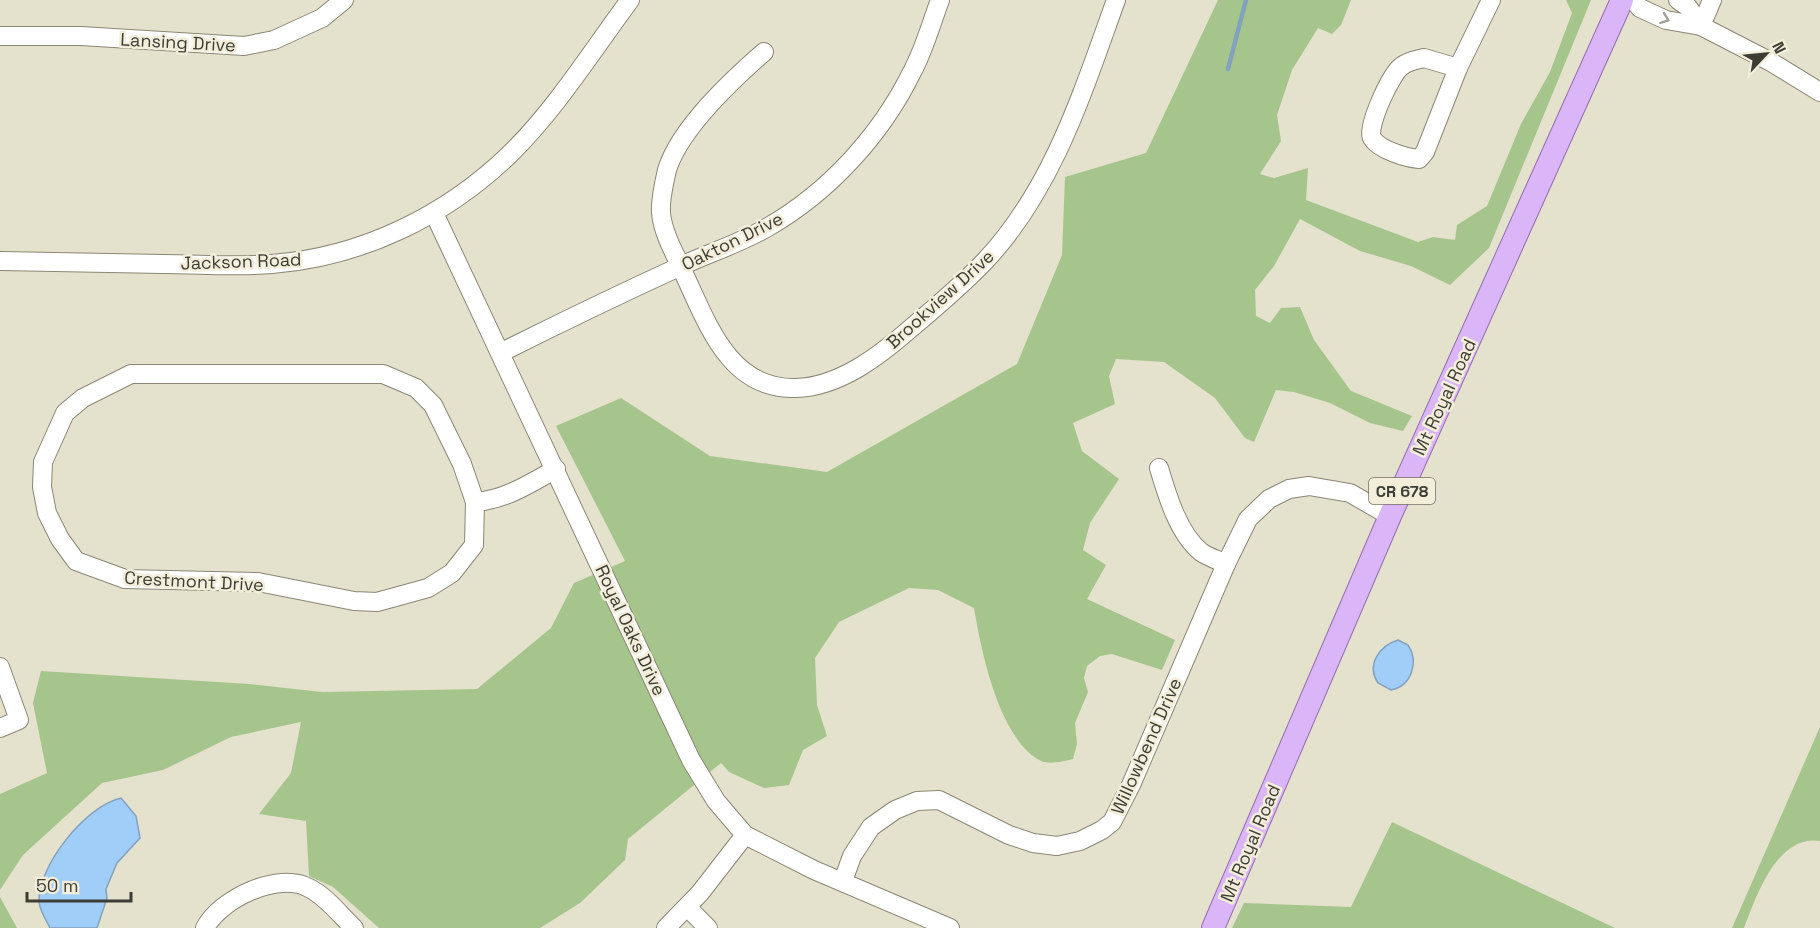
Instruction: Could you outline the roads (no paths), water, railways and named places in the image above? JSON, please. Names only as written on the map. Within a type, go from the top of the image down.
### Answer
[{"type":"main road","name":"Mt Royal Road","points":[[1213,928],[1390,516],[1622,0]]},
{"type":"street","name":"Lansing Drive","points":[[0,36],[81,36],[244,46],[274,40],[322,18],[344,0]]},
{"type":"street","name":"Jackson Road","points":[[0,261],[243,265],[297,261],[356,248],[434,213],[484,177],[522,142],[630,0]]},
{"type":"street","name":"Oakton Drive","points":[[500,353],[681,266],[766,229],[805,202],[841,171],[881,123],[913,71],[940,0]]},
{"type":"street","name":"Brookview Drive","points":[[764,52],[718,94],[684,139],[668,168],[661,214],[681,266],[713,337],[728,358],[746,374],[794,388],[820,385],[861,365],[894,343],[940,304],[986,260],[1012,228],[1048,170],[1070,125],[1116,0]]},
{"type":"street","points":[[1458,68],[1424,58],[1400,67],[1390,80],[1370,129],[1371,137],[1387,148],[1409,158],[1419,159],[1425,152],[1458,68],[1491,0]]},
{"type":"street","points":[[1634,0],[1640,8],[1666,20],[1701,26],[1771,62],[1820,92]]},
{"type":"street","points":[[1678,0],[1688,8],[1701,26]]},
{"type":"street","points":[[1701,26],[1712,0]]},
{"type":"street","name":"Royal Oaks Drive","points":[[434,213],[691,760],[716,801],[745,835],[788,858],[950,928]]},
{"type":"street","name":"Crestmont Drive","points":[[131,374],[383,374],[416,388],[433,405],[462,464],[475,502],[474,545],[452,573],[428,588],[402,596],[377,602],[354,602],[258,582],[125,579],[76,561],[60,539],[47,513],[42,487],[43,462],[65,413],[82,398],[131,374]]},
{"type":"street","points":[[1159,468],[1174,510],[1191,541],[1201,552],[1226,564]]},
{"type":"street","points":[[475,502],[490,501],[521,489],[556,469]]},
{"type":"street","name":"Willowbend Drive","points":[[843,881],[852,856],[871,827],[895,810],[917,801],[939,800],[1008,835],[1033,843],[1057,846],[1080,841],[1102,830],[1112,822],[1131,785],[1226,564],[1248,519],[1269,499],[1289,489],[1309,486],[1330,488],[1350,494],[1390,516]]},
{"type":"street","points":[[0,667],[19,720],[0,728]]},
{"type":"street","points":[[666,928],[687,907],[745,835]]},
{"type":"street","points":[[205,928],[212,915],[228,904],[250,891],[275,882],[294,883],[310,888],[354,928]]},
{"type":"street","points":[[687,907],[708,928]]},
{"type":"water","points":[[1398,640],[1408,645],[1413,665],[1409,678],[1404,684],[1391,690],[1378,683],[1373,670],[1380,651]]},
{"type":"water","points":[[121,798],[136,816],[140,838],[117,863],[106,889],[107,898],[97,928],[50,928],[39,902],[46,871],[66,839],[79,825],[107,803]]},
{"type":"waterway","points":[[1228,69],[1246,0]]}]
